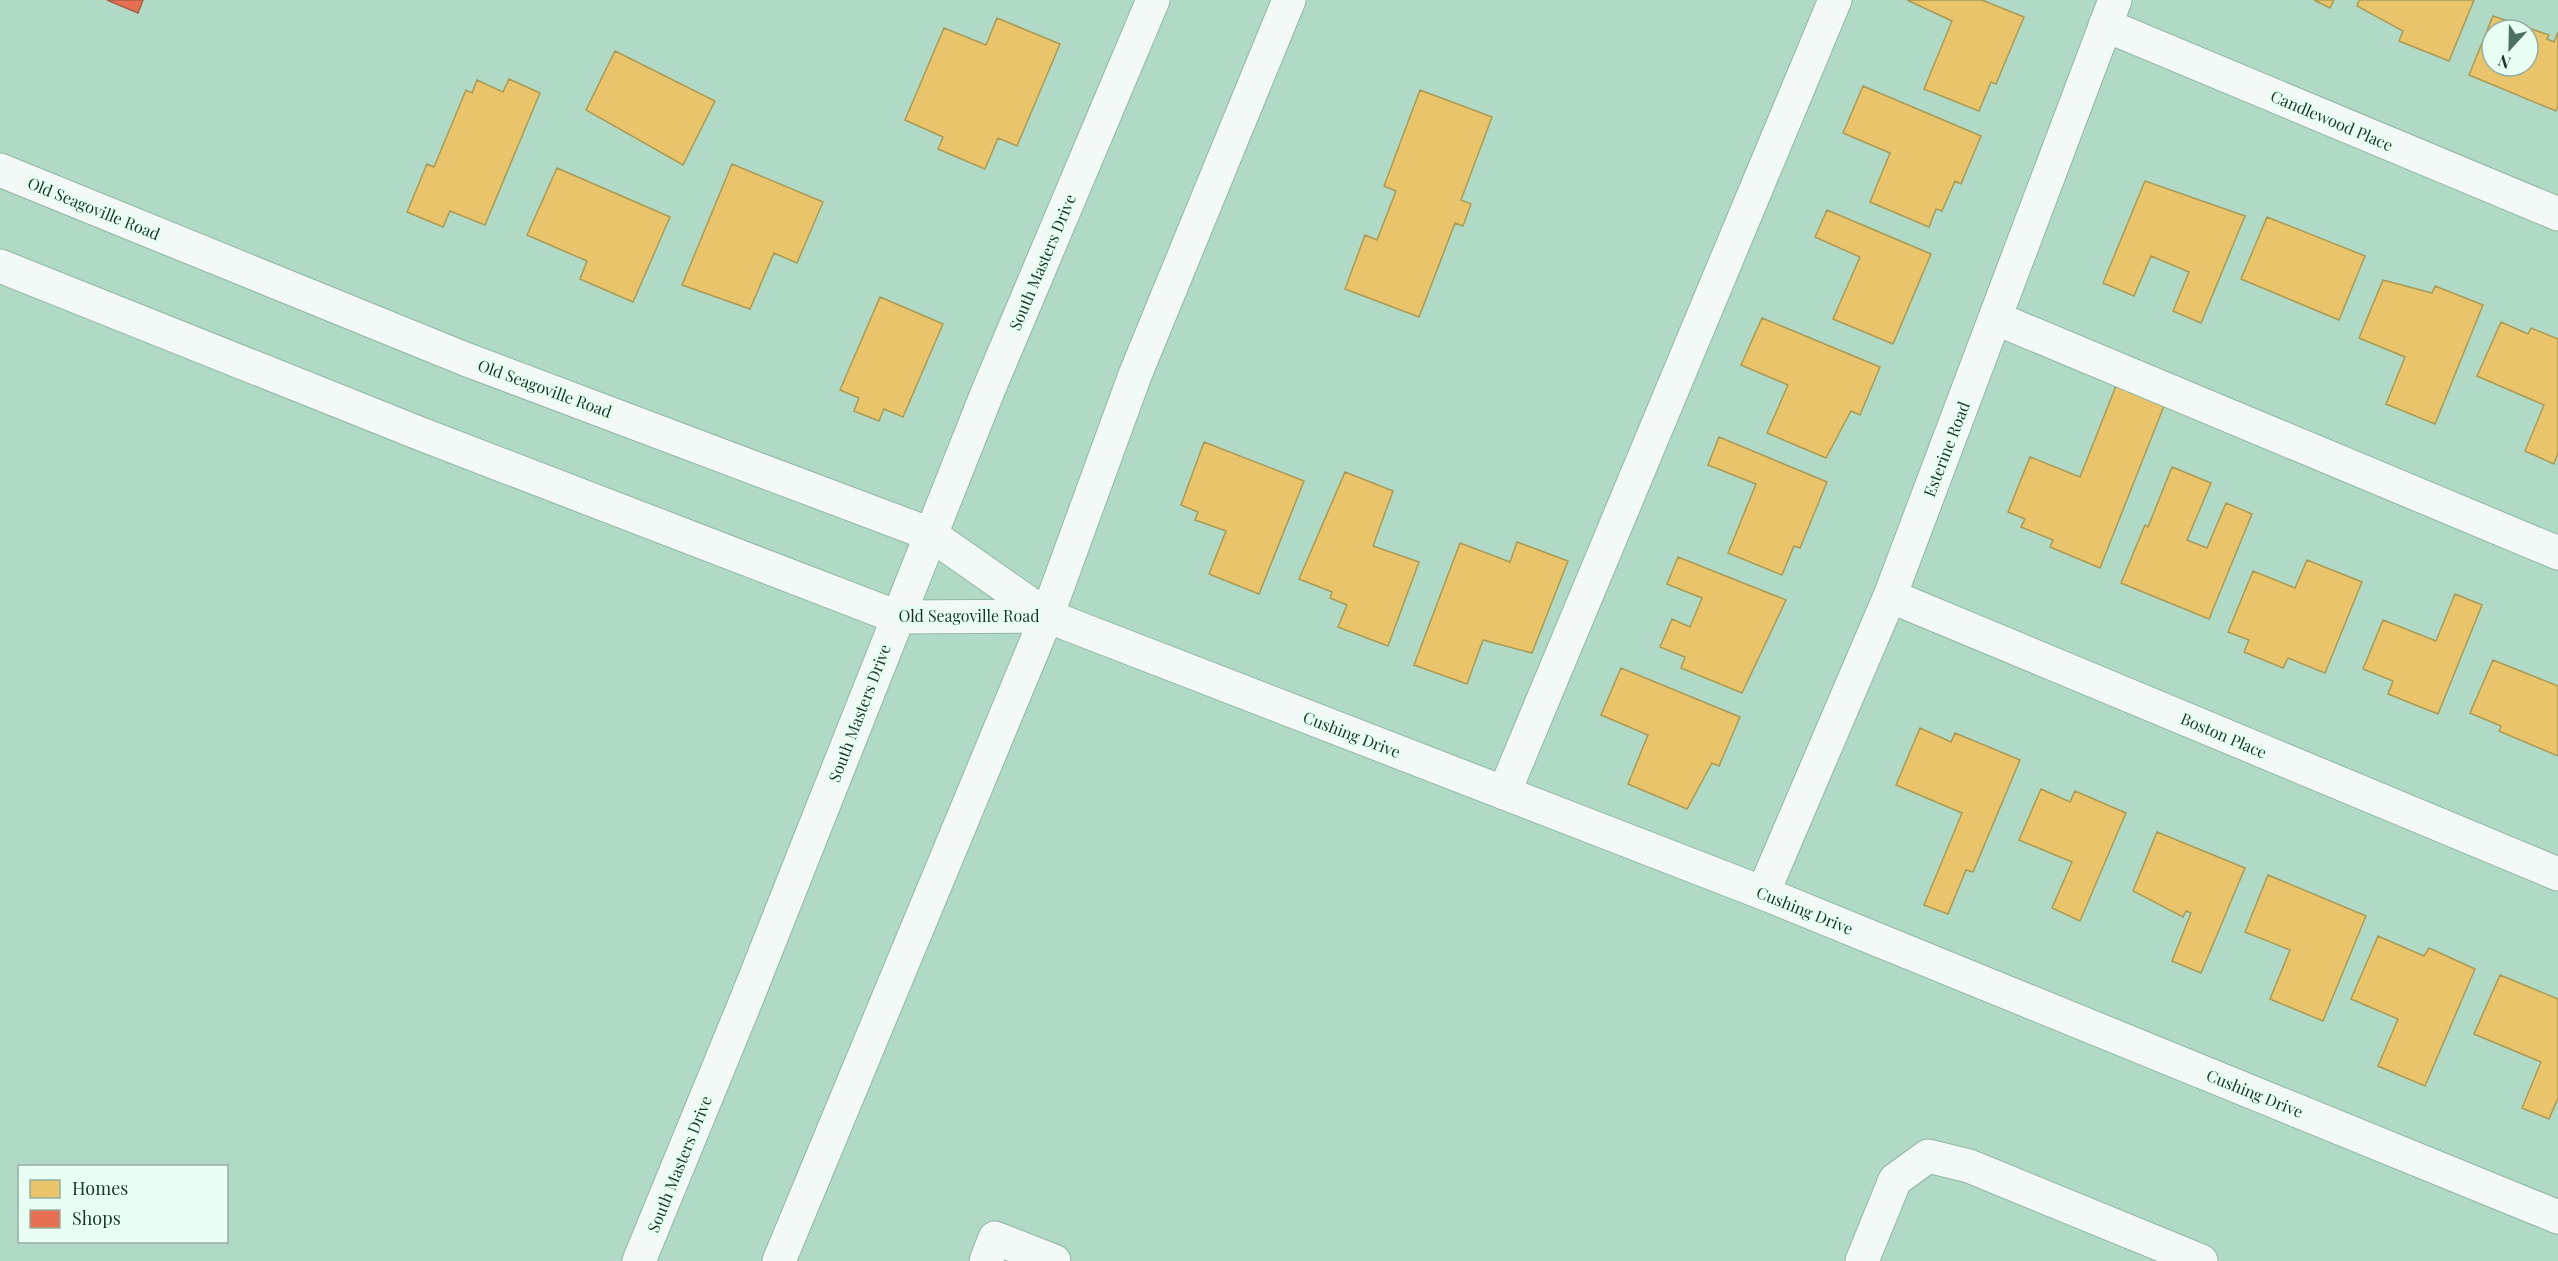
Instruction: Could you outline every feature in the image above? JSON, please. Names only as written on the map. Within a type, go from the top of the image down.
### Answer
[{"type":"main road","name":"South Masters Drive","points":[[639,1261],[747,998],[930,534],[1152,0]]},
{"type":"main road","points":[[779,1261],[1047,616],[1135,375],[1289,0]]},
{"type":"main road","points":[[1504,793],[1835,0]]},
{"type":"main road","name":"Candlewood Place","points":[[2110,13],[2558,214]]},
{"type":"main road","name":"Esterine Road","points":[[1763,893],[1890,596],[2110,13]]},
{"type":"main road","name":"Old Seagoville Road","points":[[0,170],[465,359],[930,534],[1047,616]]},
{"type":"main road","name":"Old Seagoville Road","points":[[0,267],[432,439],[897,617],[1047,616]]},
{"type":"main road","points":[[1995,318],[2558,553]]},
{"type":"main road","name":"Boston Place","points":[[1890,596],[2558,874]]},
{"type":"main road","name":"Cushing Drive","points":[[1047,616],[1763,893],[2558,1217]]},
{"type":"main road","points":[[1862,1261],[1895,1180],[1928,1156],[1970,1166],[2201,1261]]},
{"type":"main road","points":[[986,1261],[995,1238],[1054,1261]]},
{"type":"building: Homes","points":[[1907,0],[1982,0],[2024,17],[1996,84],[1991,82],[1979,111],[1924,89],[1952,21]]},
{"type":"building: Homes","points":[[2314,0],[2334,0],[2330,8]]},
{"type":"building: Homes","points":[[2359,0],[2474,0],[2449,61],[2399,41],[2403,31],[2357,6]]},
{"type":"building: Homes","points":[[997,18],[1060,44],[1017,146],[998,138],[985,169],[938,149],[943,137],[905,120],[944,28],[986,45]]},
{"type":"building: Homes","points":[[2540,32],[2549,35],[2547,39],[2554,42],[2558,32],[2558,106],[2556,111],[2469,75],[2480,48],[2480,78],[2540,78]]},
{"type":"building: Homes","points":[[615,51],[715,101],[683,165],[586,110]]},
{"type":"building: Homes","points":[[509,79],[540,93],[485,225],[450,211],[443,227],[407,212],[427,164],[434,167],[466,90],[472,93],[477,80],[503,92]]},
{"type":"building: Homes","points":[[1863,86],[1981,136],[1961,184],[1955,181],[1942,211],[1936,209],[1929,227],[1870,202],[1890,153],[1843,133]]},
{"type":"building: Homes","points":[[1420,90],[1492,117],[1461,200],[1471,204],[1463,226],[1455,223],[1419,317],[1345,289],[1365,235],[1377,240],[1396,191],[1384,186]]},
{"type":"building: Homes","points":[[732,164],[823,202],[797,263],[774,253],[750,309],[682,285]]},
{"type":"building: Homes","points":[[557,168],[670,217],[633,302],[580,279],[587,261],[527,235]]},
{"type":"building: Homes","points":[[2145,181],[2245,216],[2201,323],[2173,311],[2189,272],[2151,256],[2134,296],[2103,283]]},
{"type":"building: Homes","points":[[1827,210],[1931,254],[1893,344],[1833,319],[1860,257],[1815,237]]},
{"type":"building: Homes","points":[[2267,217],[2365,256],[2339,320],[2241,279]]},
{"type":"building: Homes","points":[[2383,280],[2432,293],[2435,286],[2483,305],[2435,424],[2386,404],[2405,357],[2359,338]]},
{"type":"building: Homes","points":[[880,297],[943,324],[903,417],[884,409],[879,421],[854,411],[859,398],[840,390]]},
{"type":"building: Homes","points":[[1762,318],[1880,367],[1860,415],[1851,411],[1826,458],[1767,433],[1788,385],[1741,365]]},
{"type":"building: Homes","points":[[2501,322],[2528,334],[2531,328],[2558,339],[2558,453],[2554,464],[2525,451],[2544,405],[2477,376]]},
{"type":"building: Homes","points":[[2116,386],[2164,406],[2100,568],[2050,547],[2053,540],[2021,527],[2025,519],[2008,512],[2030,457],[2080,477]]},
{"type":"building: Homes","points":[[1719,437],[1827,482],[1800,548],[1794,546],[1782,575],[1728,553],[1756,484],[1708,465]]},
{"type":"building: Homes","points":[[1204,442],[1304,481],[1259,594],[1209,574],[1226,531],[1195,520],[1198,512],[1181,505]]},
{"type":"building: Homes","points":[[2172,467],[2211,483],[2187,540],[2207,548],[2226,503],[2252,514],[2209,619],[2121,583],[2145,525],[2148,527]]},
{"type":"building: Homes","points":[[1345,472],[1393,491],[1373,546],[1419,562],[1388,646],[1338,627],[1347,605],[1330,598],[1332,592],[1299,579]]},
{"type":"building: Homes","points":[[1517,542],[1568,561],[1532,653],[1483,640],[1467,684],[1414,665],[1460,543],[1510,562]]},
{"type":"building: Homes","points":[[1678,557],[1786,600],[1742,693],[1681,668],[1685,657],[1660,647],[1672,619],[1690,627],[1702,598],[1667,584]]},
{"type":"building: Homes","points":[[2307,560],[2362,582],[2325,673],[2288,658],[2283,668],[2244,652],[2249,640],[2228,632],[2253,571],[2295,588]]},
{"type":"building: Homes","points":[[2455,594],[2482,605],[2438,714],[2388,694],[2393,681],[2363,669],[2383,620],[2436,641]]},
{"type":"building: Homes","points":[[2493,660],[2558,686],[2558,756],[2499,731],[2501,726],[2470,713]]},
{"type":"building: Homes","points":[[1621,668],[1740,717],[1719,766],[1712,763],[1687,809],[1628,784],[1648,735],[1601,715]]},
{"type":"building: Homes","points":[[1920,728],[1951,742],[1955,733],[2020,760],[1973,872],[1966,870],[1948,914],[1924,905],[1962,813],[1896,785]]},
{"type":"building: Homes","points":[[2041,789],[2070,802],[2075,791],[2126,813],[2080,921],[2052,908],[2072,862],[2019,840]]},
{"type":"building: Homes","points":[[2157,832],[2245,868],[2201,973],[2172,961],[2191,913],[2186,911],[2183,917],[2133,891]]},
{"type":"building: Homes","points":[[2268,875],[2366,916],[2323,1021],[2270,999],[2290,950],[2245,932]]},
{"type":"building: Homes","points":[[2378,936],[2424,956],[2429,948],[2475,969],[2425,1086],[2378,1066],[2398,1019],[2351,999]]},
{"type":"building: Homes","points":[[2500,975],[2558,999],[2558,1098],[2549,1119],[2522,1108],[2541,1062],[2474,1034]]},
{"type":"building: Shops","points":[[107,0],[143,0],[138,13]]}]
